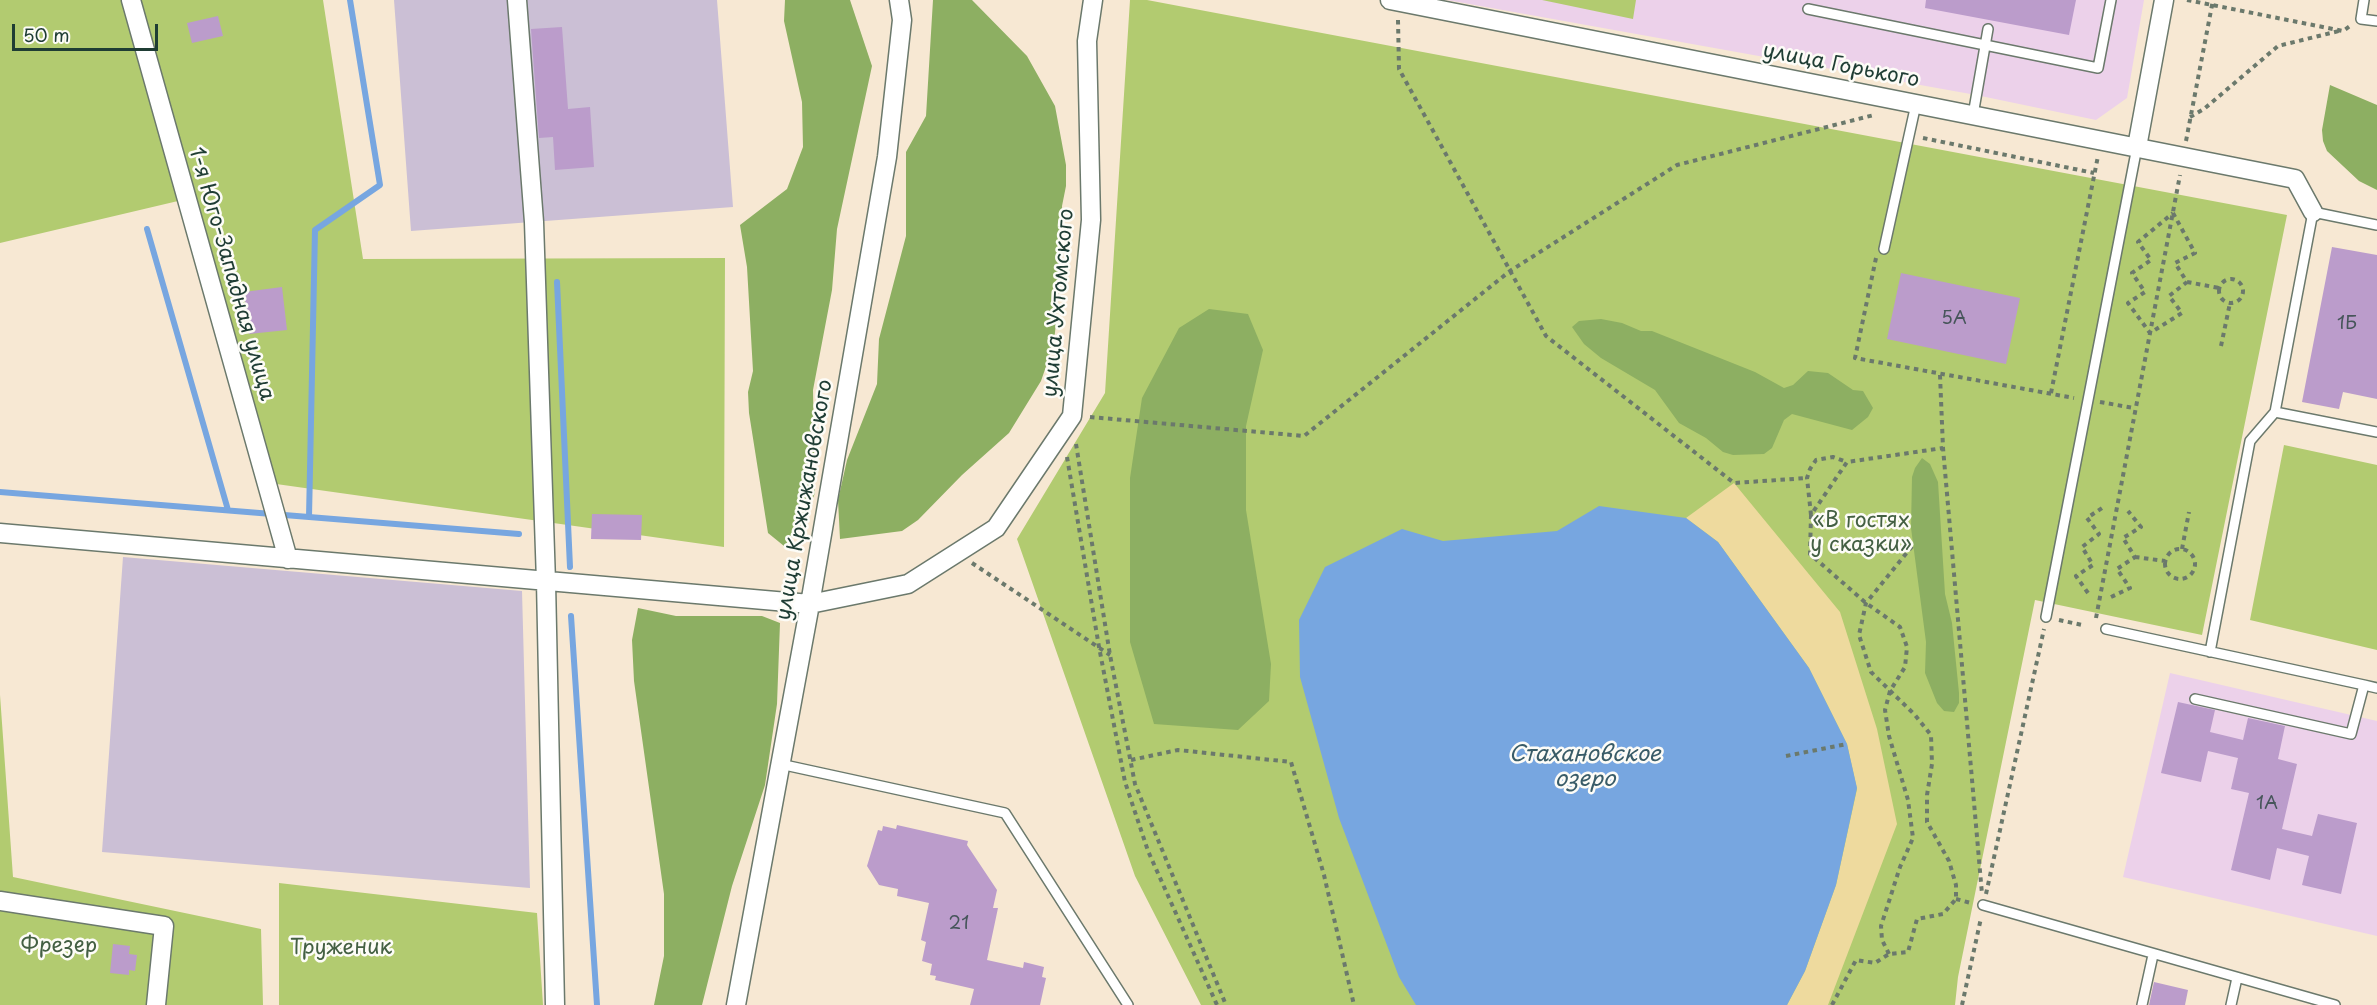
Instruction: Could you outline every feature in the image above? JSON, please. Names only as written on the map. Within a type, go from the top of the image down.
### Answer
[{"type":"street","name":"1-я Юго-Западная улица","points":[[131,0],[288,559]]},
{"type":"street","points":[[517,0],[534,222],[546,582],[555,1005]]},
{"type":"street","name":"улица Кржижановского","points":[[736,1005],[810,604],[887,157],[902,20],[899,0]]},
{"type":"street","name":"улица Ухтомского","points":[[0,533],[810,604],[908,584],[996,528],[1067,422],[1091,220],[1088,41],[1093,0]]},
{"type":"street","points":[[2136,147],[2164,0]]},
{"type":"street","name":"улица Горького","points":[[1394,1],[2295,179],[2313,213]]},
{"type":"street","points":[[0,901],[164,926],[156,1005]]},
{"type":"lane","points":[[1808,9],[2098,68],[2111,0]]},
{"type":"lane","points":[[2364,0],[2361,19],[2377,21]]},
{"type":"lane","points":[[1973,115],[1988,29]]},
{"type":"lane","points":[[1884,249],[1916,104]]},
{"type":"lane","points":[[2046,617],[2136,147]]},
{"type":"lane","points":[[2210,652],[2250,441],[2275,412],[2313,213],[2377,225]]},
{"type":"lane","points":[[2275,412],[2377,432]]},
{"type":"lane","points":[[2106,629],[2377,688]]},
{"type":"lane","points":[[2195,699],[2351,734],[2364,685]]},
{"type":"lane","points":[[780,765],[1005,813],[1128,1005]]},
{"type":"lane","points":[[1983,905],[2317,1003],[2335,1005]]},
{"type":"lane","points":[[2142,1005],[2153,955]]},
{"type":"lane","points":[[2231,1005],[2237,978]]},
{"type":"path","points":[[2187,0],[2212,2],[2343,31]]},
{"type":"path","points":[[1394,1],[1399,69],[1546,336],[1734,483],[1808,478]]},
{"type":"path","points":[[2095,627],[2134,408],[2212,2]]},
{"type":"path","points":[[2190,117],[2204,109],[2278,46],[2343,31],[2361,19]]},
{"type":"path","points":[[1067,422],[1304,436],[1510,271],[1677,165],[1882,113]]},
{"type":"path","points":[[1909,135],[2094,173]]},
{"type":"path","points":[[2051,393],[2101,141]]},
{"type":"path","points":[[2173,213],[2195,253],[2175,263],[2187,282],[2219,288]]},
{"type":"path","points":[[2150,333],[2128,303],[2145,292],[2132,273],[2151,260],[2138,242],[2173,213]]},
{"type":"path","points":[[1876,257],[1855,358],[2134,408]]},
{"type":"path","points":[[2227,279],[2239,281],[2244,293],[2236,302],[2230,303],[2223,301],[2219,295],[2219,288],[2227,279]]},
{"type":"path","points":[[2150,333],[2182,313],[2169,296],[2187,282]]},
{"type":"path","points":[[2221,346],[2230,303]]},
{"type":"path","points":[[1940,375],[1943,448],[1983,905]]},
{"type":"path","points":[[1067,422],[1099,647],[1125,782],[1148,851],[1217,1005]]},
{"type":"path","points":[[1067,422],[1135,784],[1226,1005]]},
{"type":"path","points":[[1889,954],[1882,940],[1881,926],[1899,867],[1913,838],[1908,800],[1889,736],[1886,710],[1890,691],[1905,667],[1907,647],[1899,627],[1866,603],[1810,554],[1811,515],[1808,478],[1810,469],[1816,460],[1833,457],[1847,462],[1943,448]]},
{"type":"path","points":[[1811,515],[1847,462]]},
{"type":"path","points":[[2088,593],[2076,576],[2093,565],[2082,547],[2099,534],[2087,518],[2105,506]]},
{"type":"path","points":[[2128,511],[2141,527],[2123,538],[2135,557]]},
{"type":"path","points":[[2182,549],[2189,512]]},
{"type":"path","points":[[1832,1005],[1856,960],[1875,963],[1889,954],[1908,952],[1917,919],[1943,914],[1956,899],[1956,885],[1949,861],[1927,822],[1927,795],[1932,764],[1931,735],[1915,715],[1871,672],[1859,635],[1866,603],[1914,544]]},
{"type":"path","points":[[2182,549],[2190,552],[2195,566],[2192,574],[2178,579],[2170,576],[2165,561],[2168,555],[2175,550],[2182,549]]},
{"type":"path","points":[[956,553],[1110,655]]},
{"type":"path","points":[[2111,597],[2130,588],[2117,569],[2135,557],[2165,561]]},
{"type":"path","points":[[1962,1005],[2046,617],[2082,625]]},
{"type":"path","points":[[1786,756],[1847,744]]},
{"type":"path","points":[[1131,760],[1178,750],[1291,762],[1324,875],[1354,1005]]},
{"type":"shaded area","points":[[394,0],[717,0],[733,207],[411,231]]},
{"type":"shaded area","points":[[1447,0],[2144,0],[2127,98],[2096,120],[1976,95]]},
{"type":"shaded area","points":[[123,557],[522,591],[530,888],[102,852]]},
{"type":"shaded area","points":[[2170,673],[2377,721],[2377,936],[2123,877]]},
{"type":"green space","points":[[0,0],[323,0],[363,259],[725,258],[724,547],[262,482],[178,201],[0,243]]},
{"type":"green space","points":[[785,0],[850,0],[872,66],[837,229],[832,290],[813,390],[815,493],[800,531],[784,546],[768,533],[749,413],[748,392],[753,371],[747,267],[740,225],[787,189],[803,147],[802,102],[784,21]]},
{"type":"green space","points":[[933,0],[972,0],[1027,56],[1055,106],[1066,165],[1066,186],[1062,206],[1063,247],[1054,343],[1041,381],[1009,433],[962,475],[918,520],[902,531],[840,539],[838,500],[847,460],[877,384],[879,339],[906,236],[906,152],[926,116]]},
{"type":"green space","name":"«В гостях у сказки»","points":[[1130,0],[1147,0],[2287,215],[2202,635],[2035,600],[1958,977],[1955,1005],[1201,1005],[1135,876],[1017,539],[1105,393]]},
{"type":"green space","points":[[1542,0],[1636,0],[1633,19]]},
{"type":"green space","points":[[2330,85],[2377,105],[2377,190],[2359,181],[2327,151],[2322,130]]},
{"type":"green space","points":[[1209,309],[1248,314],[1263,350],[1246,426],[1246,510],[1271,664],[1269,701],[1238,730],[1154,724],[1130,642],[1130,478],[1142,398],[1179,328]]},
{"type":"green space","points":[[1601,319],[1622,323],[1641,331],[1652,331],[1755,372],[1784,388],[1793,385],[1808,371],[1828,373],[1853,390],[1863,391],[1873,408],[1868,417],[1852,430],[1792,414],[1784,420],[1772,448],[1764,454],[1733,455],[1723,452],[1706,438],[1679,423],[1655,390],[1601,358],[1584,344],[1572,327],[1579,321]]},
{"type":"green space","points":[[2284,445],[2377,465],[2377,650],[2250,620]]},
{"type":"green space","points":[[1922,458],[1930,464],[1938,482],[1945,594],[1952,623],[1959,693],[1959,703],[1954,712],[1944,711],[1937,703],[1925,673],[1926,642],[1911,528],[1912,477]]},
{"type":"green space","points":[[638,608],[676,616],[762,616],[780,623],[777,704],[765,785],[732,886],[702,1005],[654,1005],[664,956],[664,894],[634,681],[632,640]]},
{"type":"green space","name":"Фрезер","points":[[0,695],[13,877],[261,929],[263,1005],[0,1005]]},
{"type":"green space","name":"Труженик","points":[[279,883],[537,913],[543,1005],[279,1005]]},
{"type":"sand","points":[[1734,483],[1840,612],[1877,729],[1897,824],[1828,1005],[1787,1005],[1805,971],[1836,885],[1857,789],[1847,744],[1809,668],[1718,542],[1686,518]]},
{"type":"water","name":"Стахановское озеро","points":[[1599,506],[1686,518],[1718,542],[1809,668],[1847,744],[1857,788],[1836,885],[1805,971],[1787,1005],[1416,1005],[1399,977],[1339,818],[1300,677],[1299,620],[1325,567],[1402,529],[1443,541],[1557,531]]},
{"type":"building","points":[[1926,0],[2076,0],[2069,35],[1925,8]]},
{"type":"building","points":[[218,16],[223,36],[192,43],[187,23]]},
{"type":"building","points":[[562,27],[568,109],[590,107],[594,167],[555,170],[553,137],[539,138],[531,29]]},
{"type":"building","points":[[2332,247],[2377,255],[2377,399],[2343,392],[2339,409],[2302,402]]},
{"type":"building","points":[[1901,273],[2020,298],[2006,364],[1887,339]]},
{"type":"building","points":[[282,287],[287,330],[249,334],[244,292]]},
{"type":"building","points":[[592,514],[642,515],[641,540],[591,539]]},
{"type":"building","points":[[2178,702],[2215,710],[2210,732],[2243,740],[2248,718],[2285,726],[2278,759],[2297,764],[2282,829],[2312,836],[2318,814],[2357,823],[2341,894],[2302,885],[2309,856],[2277,848],[2270,880],[2231,870],[2249,793],[2231,789],[2238,758],[2208,751],[2201,782],[2161,773]]},
{"type":"building","points":[[897,825],[968,841],[967,845],[997,890],[993,908],[998,908],[987,960],[1023,968],[1024,962],[1044,967],[1042,977],[1046,978],[1040,1005],[970,1005],[974,989],[935,980],[936,976],[930,975],[932,964],[922,961],[926,942],[921,940],[929,903],[897,896],[898,889],[879,885],[867,866],[878,830],[882,831],[883,826],[896,829]]},
{"type":"building","points":[[113,944],[130,946],[129,954],[137,955],[135,971],[129,970],[129,975],[110,973]]},
{"type":"building","points":[[2154,982],[2188,990],[2185,1005],[2149,1005]]},
{"type":"waterway","points":[[309,517],[315,230],[380,185],[350,0]]},
{"type":"waterway","points":[[147,229],[228,510]]},
{"type":"waterway","points":[[557,282],[570,567]]},
{"type":"waterway","points":[[0,492],[519,534]]},
{"type":"waterway","points":[[571,616],[597,1005]]}]
